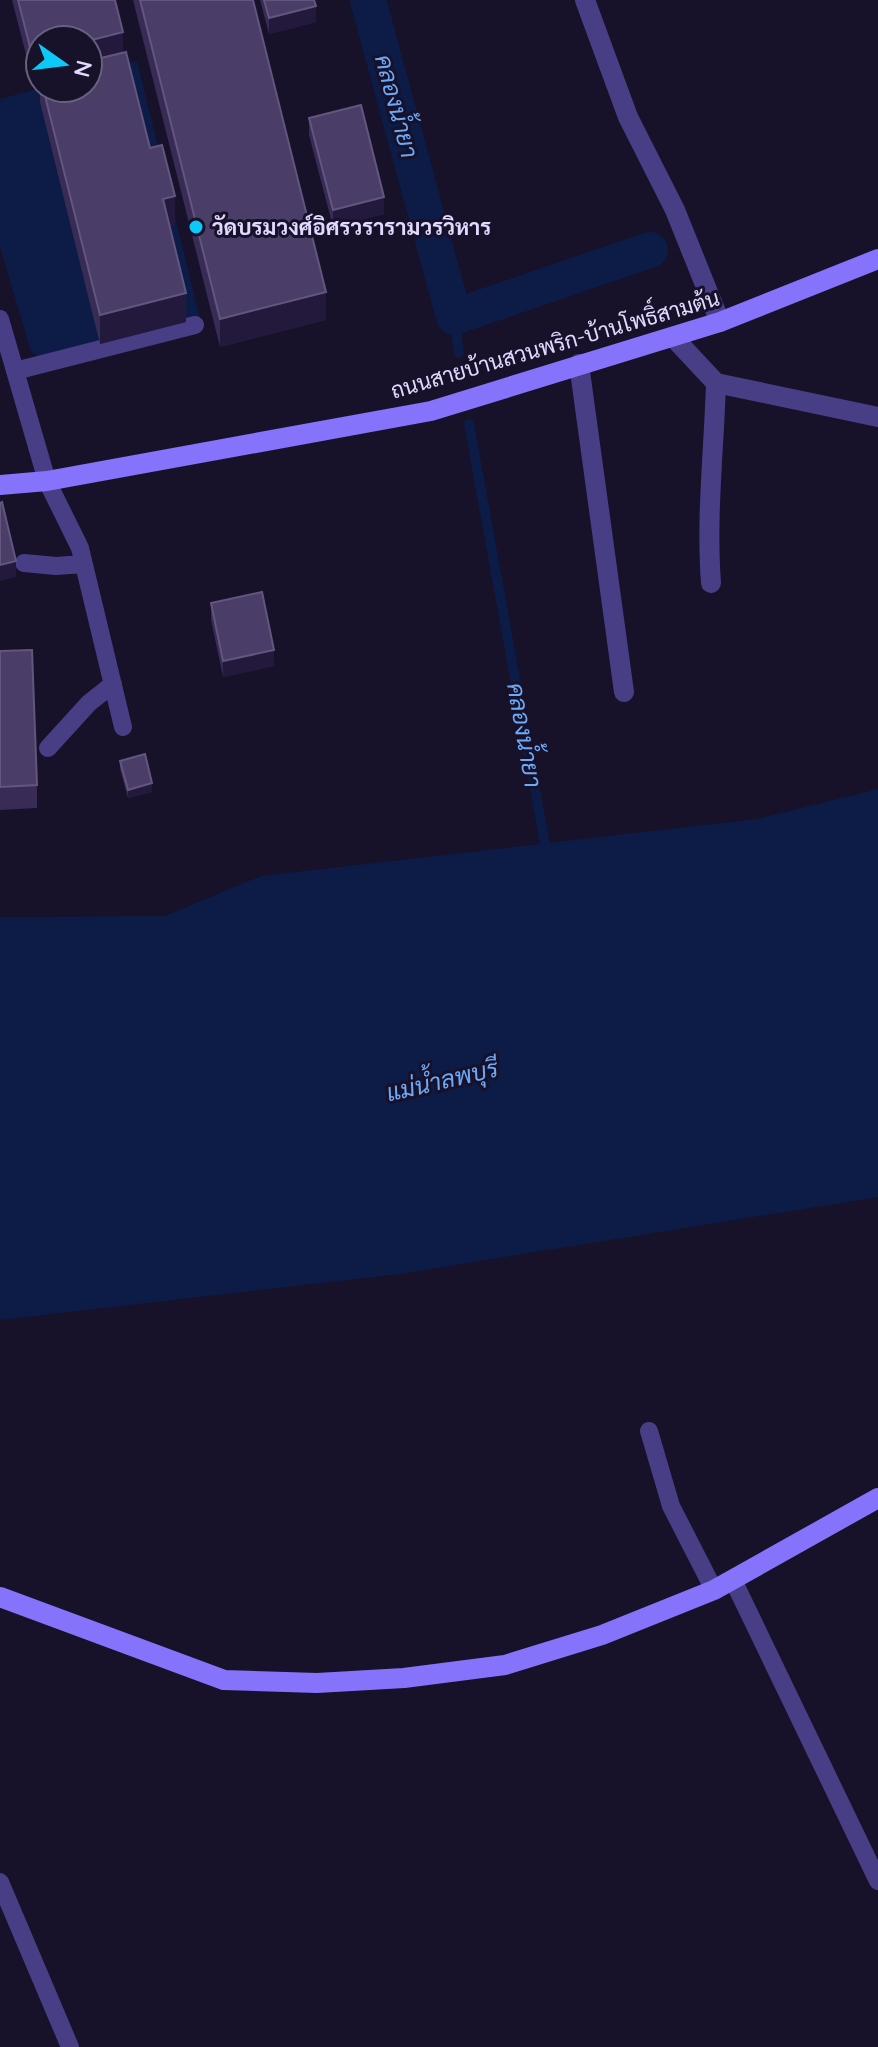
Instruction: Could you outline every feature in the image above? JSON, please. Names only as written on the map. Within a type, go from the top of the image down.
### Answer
[{"type":"street","points":[[585,0],[628,117],[675,210],[720,322]]},
{"type":"street","name":"ถนนสายบ้านสวนพริก-บ้านโพธิ์สามต้น","points":[[0,485],[47,481],[431,411],[720,322],[878,259]]},
{"type":"street","points":[[673,337],[716,383],[878,417]]},
{"type":"street","points":[[579,364],[624,692]]},
{"type":"street","points":[[711,583],[708,519],[716,383]]},
{"type":"street","points":[[0,1597],[224,1680],[317,1683],[404,1678],[505,1665],[602,1635],[714,1590],[878,1498]]},
{"type":"lane","points":[[0,319],[47,481],[80,548],[123,727]]},
{"type":"lane","points":[[15,371],[195,325]]},
{"type":"lane","points":[[24,563],[56,566],[84,564]]},
{"type":"lane","points":[[48,748],[89,703],[113,684]]},
{"type":"lane","points":[[649,1431],[671,1506],[714,1590]]},
{"type":"lane","points":[[733,1580],[878,1881]]},
{"type":"lane","points":[[0,1882],[70,2047]]},
{"type":"water","points":[[137,61],[200,319],[45,360],[31,352],[0,247],[0,99],[24,92],[24,104],[104,104],[104,70]]},
{"type":"water","name":"แม่น้ำลพบุรี","points":[[878,789],[878,1197],[400,1274],[0,1320],[0,917],[165,916],[261,876],[757,819]]},
{"type":"building","points":[[18,0],[115,0],[123,32],[104,37],[104,24],[24,24]]},
{"type":"building","points":[[140,0],[253,0],[326,292],[220,319]]},
{"type":"building","points":[[264,0],[314,0],[316,6],[269,18]]},
{"type":"building","points":[[126,52],[150,148],[162,145],[175,196],[163,199],[186,293],[100,315],[47,104],[104,104],[104,57]]},
{"type":"building","points":[[361,105],[384,197],[333,210],[309,118]]},
{"type":"building","points":[[0,503],[16,561],[0,565]]},
{"type":"building","points":[[262,592],[274,650],[223,661],[211,603]]},
{"type":"building","points":[[32,650],[37,785],[0,787],[0,651]]},
{"type":"building","points":[[145,754],[152,783],[128,790],[120,761]]},
{"type":"waterway","name":"คลองน้ำยา","points":[[368,0],[454,317],[650,250]]},
{"type":"waterway","name":"คลองน้ำยา","points":[[454,317],[459,353]]},
{"type":"waterway","name":"คลองน้ำยา","points":[[469,424],[547,855]]},
{"type":"place","name":"วัดบรมวงศ์อิศรวรารามวรวิหาร","points":[[196,227]]}]
